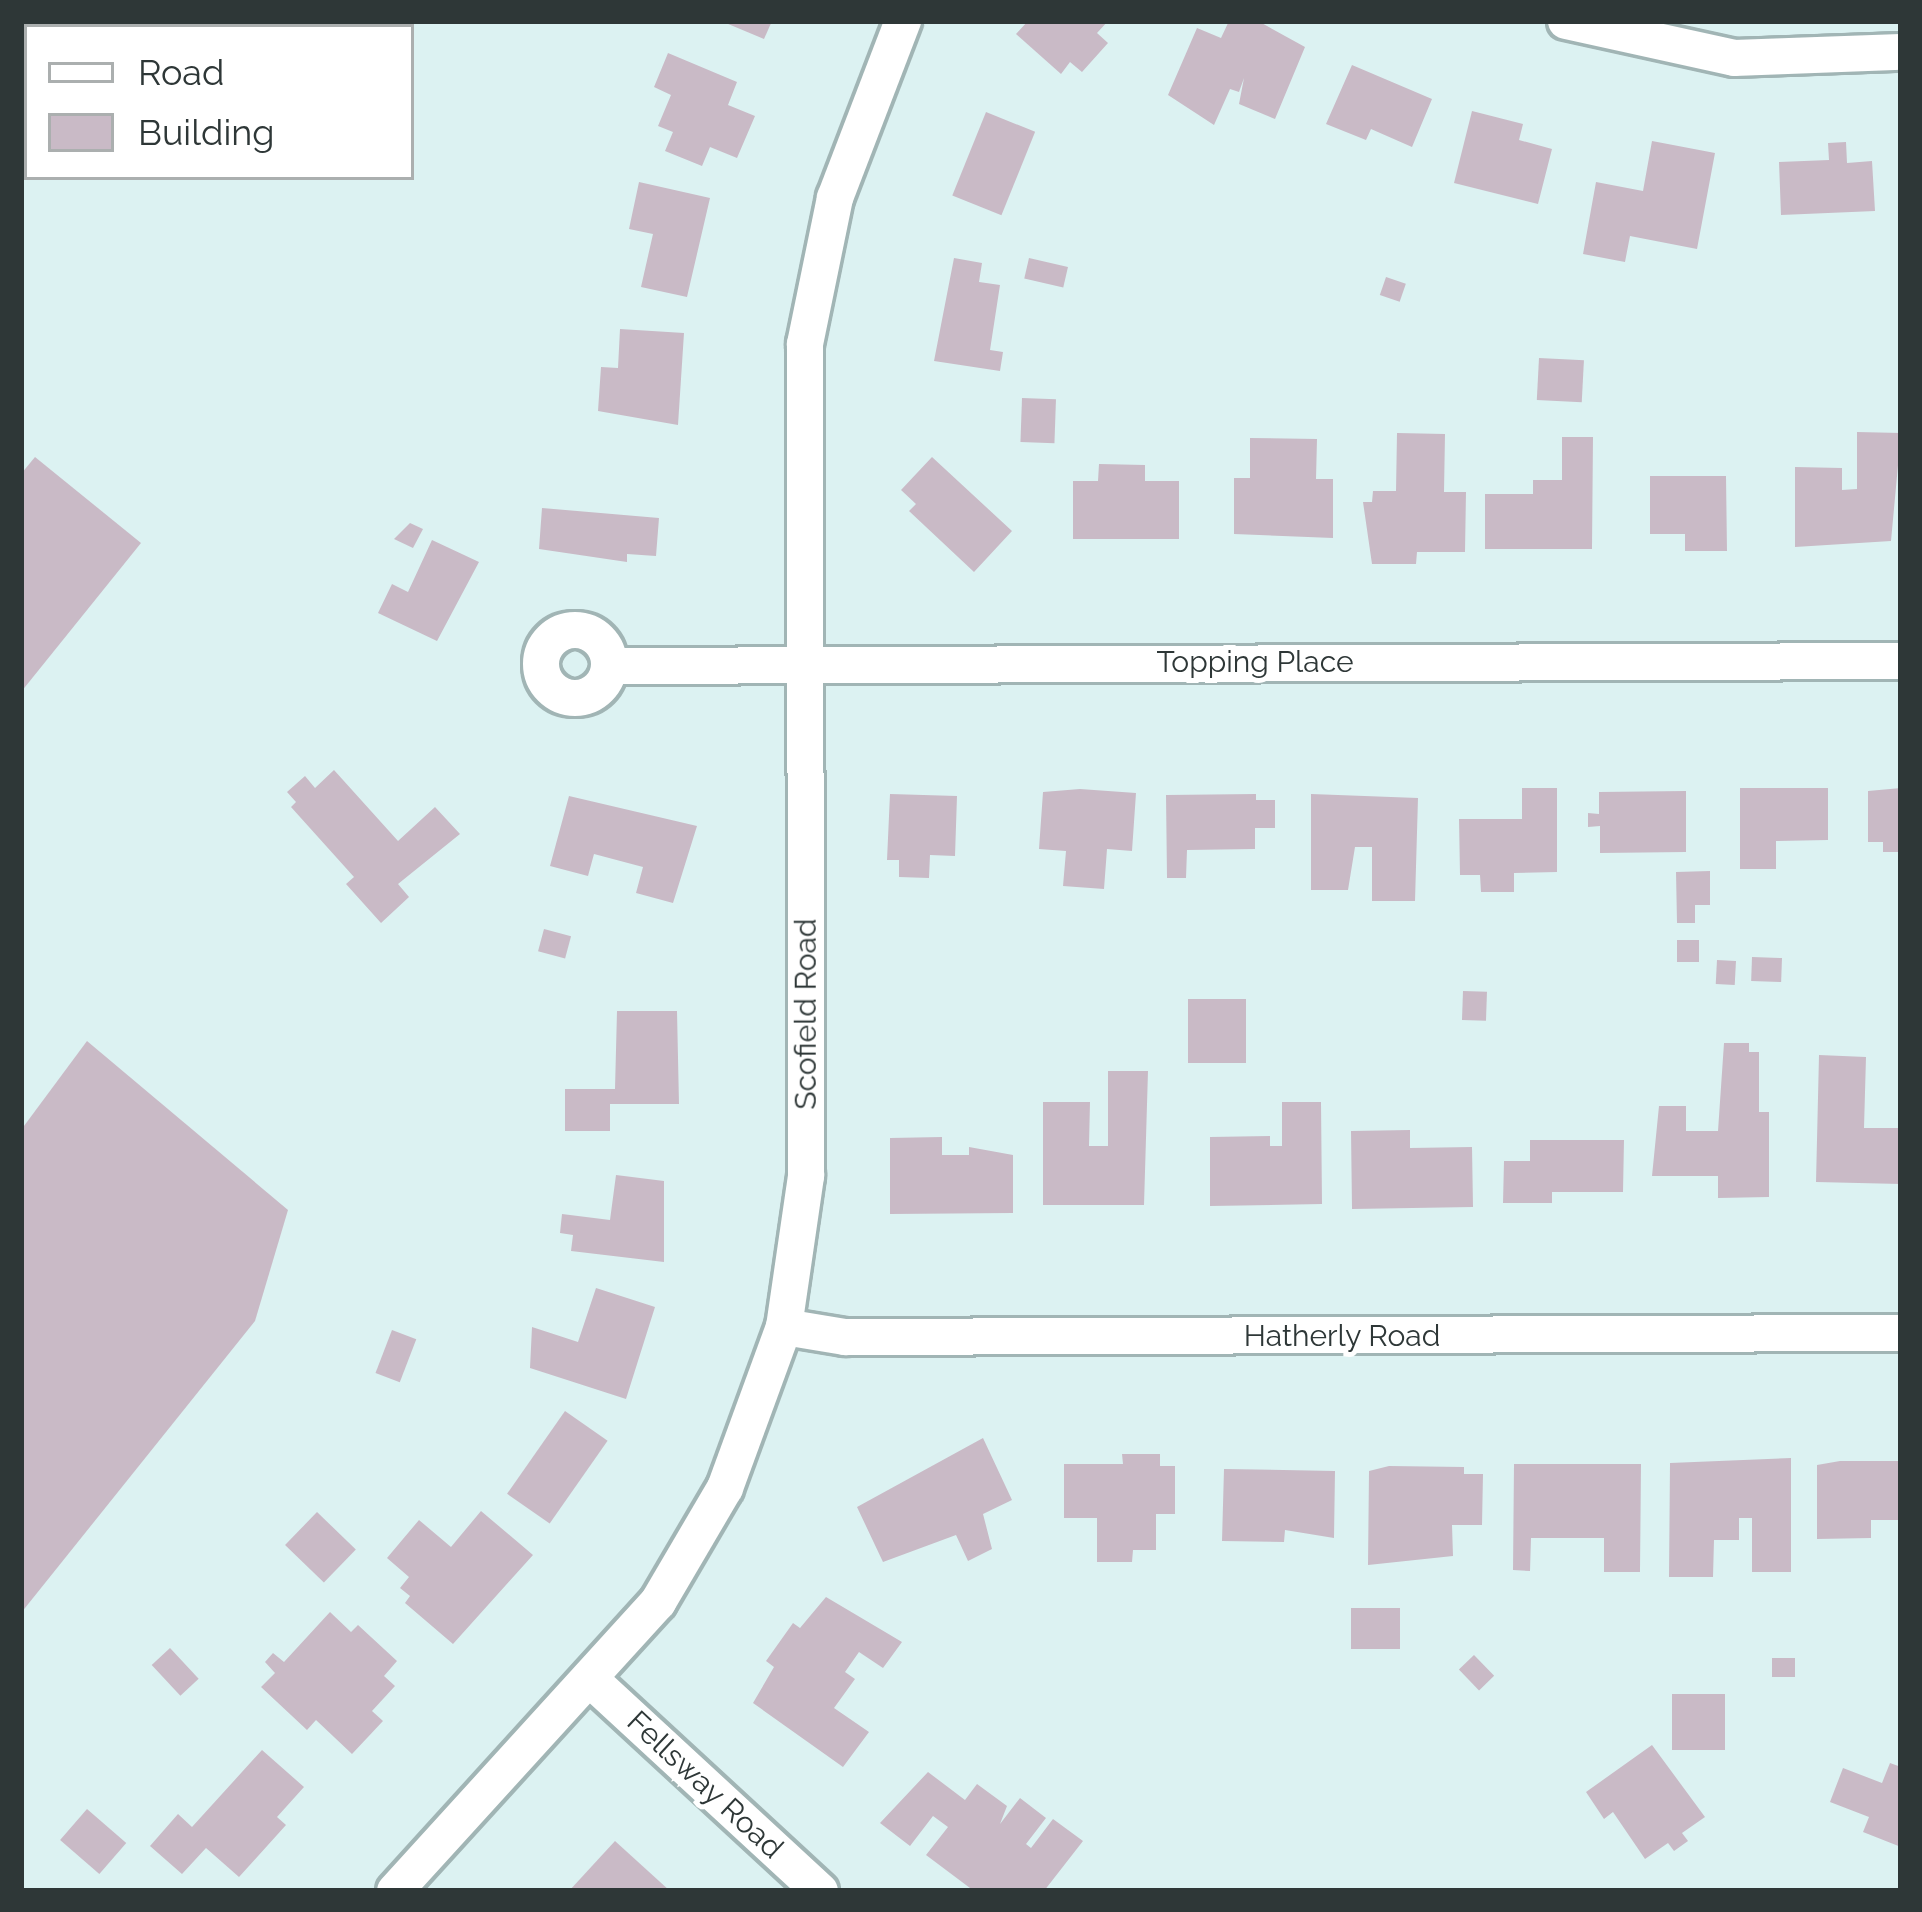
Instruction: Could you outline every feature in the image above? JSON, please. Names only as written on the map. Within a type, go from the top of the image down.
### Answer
[{"type":"street","name":"Scofield Road","points":[[394,1891],[658,1602],[697,1539],[742,1447],[784,1327],[806,1175],[804,362],[813,283],[846,164],[903,21]]},
{"type":"street","points":[[1566,21],[1734,58],[1901,52]]},
{"type":"street","name":"Topping Place","points":[[610,666],[1901,662]]},
{"type":"street","name":"Hatherly Road","points":[[784,1327],[845,1337],[1901,1333]]},
{"type":"street","name":"Fellsway Road","points":[[590,1679],[820,1891]]},
{"type":"building","points":[[721,21],[772,21],[764,39]]},
{"type":"building","points":[[1028,21],[1108,21],[1097,33],[1108,43],[1082,72],[1070,62],[1061,74],[1016,34]]},
{"type":"building","points":[[1229,21],[1258,21],[1305,47],[1275,119],[1239,104],[1244,78],[1239,92],[1230,89],[1214,125],[1168,95],[1197,28],[1221,38]]},
{"type":"building","points":[[668,53],[737,82],[728,105],[755,116],[737,158],[710,147],[702,166],[665,151],[673,132],[658,126],[671,95],[654,87]]},
{"type":"building","points":[[1352,65],[1432,99],[1412,147],[1371,129],[1366,140],[1326,124]]},
{"type":"building","points":[[1472,111],[1523,124],[1519,140],[1552,149],[1538,204],[1454,183]]},
{"type":"building","points":[[986,112],[1035,132],[1001,215],[952,195]]},
{"type":"building","points":[[1652,141],[1715,153],[1697,249],[1630,236],[1625,262],[1583,254],[1596,182],[1643,191]]},
{"type":"building","points":[[1846,142],[1847,163],[1872,161],[1875,211],[1781,215],[1779,162],[1829,160],[1828,143]]},
{"type":"building","points":[[639,182],[710,198],[687,297],[641,287],[653,234],[629,229]]},
{"type":"building","points":[[954,258],[982,263],[979,282],[1000,285],[990,350],[1003,352],[1000,371],[934,361]]},
{"type":"building","points":[[1029,258],[1068,267],[1063,287],[1024,278]]},
{"type":"building","points":[[1386,277],[1406,284],[1400,302],[1380,295]]},
{"type":"building","points":[[620,329],[684,333],[678,425],[598,411],[601,367],[618,368]]},
{"type":"building","points":[[1539,358],[1584,360],[1582,402],[1537,400]]},
{"type":"building","points":[[1022,398],[1056,399],[1054,443],[1020,442]]},
{"type":"building","points":[[1857,432],[1901,433],[1891,541],[1795,547],[1795,467],[1842,468],[1842,490],[1857,489]]},
{"type":"building","points":[[1397,433],[1445,434],[1444,492],[1466,492],[1465,552],[1417,552],[1416,564],[1372,564],[1363,502],[1372,502],[1373,491],[1396,491]]},
{"type":"building","points":[[1562,437],[1593,437],[1592,549],[1485,549],[1485,494],[1533,494],[1533,480],[1562,480]]},
{"type":"building","points":[[1250,438],[1317,439],[1316,479],[1333,479],[1333,538],[1234,534],[1234,478],[1250,478]]},
{"type":"building","points":[[35,457],[141,543],[21,692],[21,474]]},
{"type":"building","points":[[932,457],[1012,531],[974,572],[909,511],[916,504],[901,490]]},
{"type":"building","points":[[1099,464],[1145,465],[1145,481],[1179,481],[1179,539],[1073,539],[1073,481],[1098,481]]},
{"type":"building","points":[[1650,476],[1726,476],[1727,551],[1685,551],[1685,534],[1650,534]]},
{"type":"building","points":[[542,508],[659,518],[656,556],[627,554],[627,562],[539,549]]},
{"type":"building","points":[[410,523],[423,529],[413,548],[394,539]]},
{"type":"building","points":[[432,540],[479,562],[437,641],[378,613],[392,584],[408,592]]},
{"type":"building","points":[[334,770],[398,841],[435,807],[460,834],[398,884],[409,897],[381,923],[346,884],[354,877],[291,807],[296,802],[287,792],[305,776],[315,788]]},
{"type":"building","points":[[1522,788],[1557,788],[1557,872],[1514,873],[1514,892],[1481,892],[1480,875],[1460,875],[1459,819],[1522,819]]},
{"type":"building","points":[[1740,788],[1828,788],[1828,840],[1776,841],[1776,869],[1740,869]]},
{"type":"building","points":[[1901,788],[1900,852],[1883,852],[1883,842],[1868,842],[1868,791]]},
{"type":"building","points":[[1686,791],[1686,852],[1600,853],[1600,826],[1588,827],[1588,813],[1599,814],[1599,792]]},
{"type":"building","points":[[1043,792],[1136,793],[1132,851],[1107,849],[1104,889],[1063,886],[1066,851],[1039,849]]},
{"type":"building","points":[[890,794],[957,796],[955,856],[930,855],[929,878],[899,877],[899,860],[887,860]]},
{"type":"building","points":[[1256,794],[1256,800],[1275,800],[1275,828],[1255,828],[1255,849],[1187,850],[1186,878],[1167,878],[1166,795]]},
{"type":"building","points":[[1311,794],[1418,798],[1415,901],[1372,901],[1372,847],[1355,847],[1348,890],[1311,890]]},
{"type":"building","points":[[569,796],[697,826],[673,903],[636,893],[643,867],[594,854],[588,876],[550,866]]},
{"type":"building","points":[[1710,871],[1710,905],[1695,905],[1695,923],[1677,923],[1676,872]]},
{"type":"building","points":[[544,929],[571,936],[565,958],[538,951]]},
{"type":"building","points":[[1677,940],[1699,940],[1699,962],[1677,962]]},
{"type":"building","points":[[1752,957],[1782,958],[1781,982],[1751,981]]},
{"type":"building","points":[[1717,960],[1736,961],[1735,985],[1716,984]]},
{"type":"building","points":[[1463,991],[1487,992],[1486,1021],[1462,1020]]},
{"type":"building","points":[[1188,999],[1246,999],[1246,1063],[1188,1063]]},
{"type":"building","points":[[617,1011],[677,1011],[679,1104],[610,1104],[610,1131],[565,1131],[565,1089],[615,1089]]},
{"type":"building","points":[[87,1041],[288,1210],[255,1321],[21,1613],[21,1130]]},
{"type":"building","points":[[1724,1043],[1749,1043],[1749,1052],[1759,1052],[1759,1112],[1769,1112],[1769,1197],[1718,1198],[1718,1176],[1652,1176],[1659,1106],[1686,1106],[1686,1131],[1718,1131]]},
{"type":"building","points":[[1819,1055],[1866,1057],[1864,1128],[1901,1128],[1901,1184],[1816,1182]]},
{"type":"building","points":[[1108,1071],[1148,1071],[1144,1205],[1043,1205],[1043,1102],[1090,1102],[1089,1146],[1108,1146]]},
{"type":"building","points":[[1282,1102],[1321,1102],[1322,1204],[1210,1206],[1210,1137],[1270,1136],[1270,1146],[1282,1146]]},
{"type":"building","points":[[1410,1130],[1410,1148],[1472,1147],[1473,1207],[1352,1209],[1351,1131]]},
{"type":"building","points":[[942,1137],[942,1155],[969,1155],[969,1147],[1013,1155],[1013,1213],[890,1214],[890,1138]]},
{"type":"building","points":[[1530,1140],[1624,1140],[1623,1192],[1552,1192],[1552,1203],[1503,1203],[1504,1161],[1530,1161]]},
{"type":"building","points":[[616,1175],[664,1181],[664,1262],[571,1251],[573,1235],[560,1233],[562,1214],[610,1220]]},
{"type":"building","points":[[596,1288],[655,1307],[626,1399],[530,1368],[532,1327],[578,1342]]},
{"type":"building","points":[[392,1330],[416,1339],[400,1382],[376,1373]]},
{"type":"building","points":[[565,1411],[608,1441],[550,1524],[507,1494]]},
{"type":"building","points":[[983,1438],[1012,1500],[983,1514],[992,1549],[968,1561],[956,1535],[883,1562],[857,1507]]},
{"type":"building","points":[[1122,1454],[1160,1454],[1160,1466],[1175,1466],[1175,1514],[1156,1514],[1156,1550],[1133,1550],[1132,1562],[1097,1562],[1097,1518],[1064,1518],[1064,1464],[1123,1464]]},
{"type":"building","points":[[1791,1458],[1791,1572],[1752,1572],[1752,1518],[1739,1518],[1739,1540],[1714,1540],[1713,1577],[1669,1577],[1670,1463]]},
{"type":"building","points":[[1901,1461],[1901,1520],[1871,1520],[1871,1538],[1817,1539],[1817,1465]]},
{"type":"building","points":[[1514,1464],[1641,1464],[1640,1572],[1604,1572],[1604,1538],[1531,1538],[1530,1571],[1513,1570]]},
{"type":"building","points":[[1389,1466],[1464,1467],[1464,1474],[1483,1474],[1482,1525],[1452,1525],[1453,1556],[1368,1565],[1369,1471]]},
{"type":"building","points":[[1224,1469],[1335,1471],[1334,1538],[1285,1530],[1284,1542],[1222,1541]]},
{"type":"building","points":[[481,1511],[533,1555],[453,1644],[405,1603],[410,1596],[400,1588],[409,1577],[387,1558],[419,1520],[451,1547]]},
{"type":"building","points":[[317,1512],[356,1550],[324,1583],[285,1545]]},
{"type":"building","points":[[826,1597],[902,1642],[883,1668],[859,1652],[845,1672],[855,1679],[834,1708],[869,1732],[843,1767],[753,1703],[774,1667],[766,1661],[793,1623],[800,1628]]},
{"type":"building","points":[[1351,1608],[1400,1608],[1400,1649],[1351,1649]]},
{"type":"building","points":[[330,1612],[351,1632],[358,1625],[397,1661],[384,1676],[395,1686],[372,1711],[383,1721],[352,1754],[316,1720],[307,1730],[261,1687],[275,1673],[265,1662],[273,1653],[284,1662]]},
{"type":"building","points":[[170,1648],[199,1679],[180,1696],[152,1665]]},
{"type":"building","points":[[1474,1655],[1494,1676],[1479,1690],[1459,1670]]},
{"type":"building","points":[[1772,1658],[1795,1658],[1795,1677],[1772,1677]]},
{"type":"building","points":[[1672,1694],[1725,1694],[1725,1750],[1672,1750]]},
{"type":"building","points":[[1652,1745],[1705,1817],[1682,1833],[1688,1841],[1674,1851],[1668,1843],[1645,1859],[1613,1812],[1604,1819],[1586,1792]]},
{"type":"building","points":[[262,1750],[304,1787],[277,1817],[286,1825],[239,1877],[206,1848],[182,1874],[150,1846],[178,1814],[192,1827]]},
{"type":"building","points":[[1890,1763],[1901,1767],[1901,1847],[1863,1832],[1869,1817],[1830,1802],[1843,1768],[1882,1783]]},
{"type":"building","points":[[928,1772],[965,1800],[977,1784],[1007,1806],[1000,1824],[1020,1798],[1046,1818],[1026,1844],[1031,1848],[1053,1819],[1083,1841],[1044,1891],[974,1891],[926,1855],[948,1827],[933,1816],[910,1846],[880,1823]]},
{"type":"building","points":[[87,1809],[126,1843],[99,1874],[60,1840]]},
{"type":"building","points":[[615,1841],[670,1891],[569,1891]]}]
